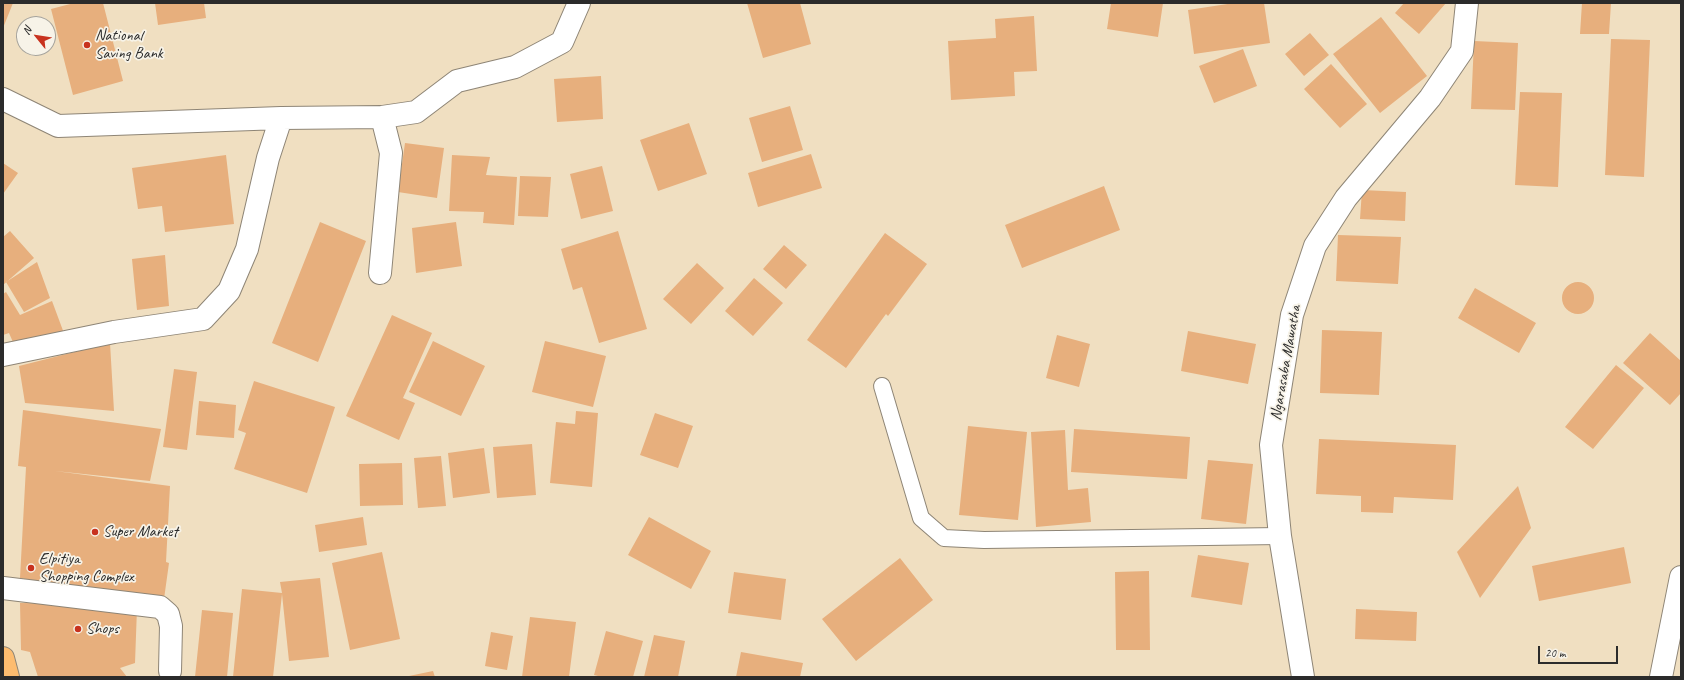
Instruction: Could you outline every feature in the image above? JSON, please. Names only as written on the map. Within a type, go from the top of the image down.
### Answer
[{"type":"main road","points":[[3,658],[8,677]]},
{"type":"street","points":[[3,98],[58,126],[281,118],[382,117],[416,112],[457,81],[515,67],[562,42],[579,3]]},
{"type":"street","name":"Ngarasaba Mawatha","points":[[1303,677],[1280,536],[1271,445],[1292,314],[1315,246],[1346,198],[1430,98],[1462,51],[1467,3]]},
{"type":"street","points":[[380,273],[391,153],[382,117]]},
{"type":"street","points":[[3,355],[114,332],[204,319],[229,292],[247,249],[268,158],[281,118]]},
{"type":"street","points":[[1661,677],[1681,577]]},
{"type":"street","points":[[3,588],[160,607],[168,614],[171,626],[170,671]]},
{"type":"lane","points":[[882,386],[921,518],[944,538],[984,540],[1280,536]]},
{"type":"building","points":[[3,3],[13,3],[3,28]]},
{"type":"building","name":"National Saving Bank","points":[[74,3],[103,3],[123,81],[73,95],[56,29],[56,16],[53,16],[51,9]]},
{"type":"building","points":[[155,3],[204,3],[206,18],[158,25]]},
{"type":"building","points":[[747,3],[800,3],[811,44],[763,58]]},
{"type":"building","points":[[1111,3],[1163,3],[1158,37],[1107,29]]},
{"type":"building","points":[[1234,3],[1264,3],[1270,43],[1194,54],[1188,10]]},
{"type":"building","points":[[1404,3],[1446,3],[1419,34],[1395,13]]},
{"type":"building","points":[[1582,3],[1611,3],[1609,34],[1580,34]]},
{"type":"building","points":[[1034,16],[1037,71],[1014,72],[1015,96],[951,100],[948,41],[996,38],[995,19]]},
{"type":"building","points":[[1381,17],[1427,76],[1380,113],[1333,54]]},
{"type":"building","points":[[1310,33],[1329,55],[1304,76],[1285,54]]},
{"type":"building","points":[[1611,39],[1650,40],[1644,177],[1605,175]]},
{"type":"building","points":[[1474,41],[1518,43],[1515,110],[1471,109]]},
{"type":"building","points":[[1243,49],[1257,86],[1214,103],[1199,66]]},
{"type":"building","points":[[1331,64],[1367,104],[1340,128],[1304,89]]},
{"type":"building","points":[[601,76],[603,119],[557,122],[554,79]]},
{"type":"building","points":[[1520,92],[1562,93],[1558,187],[1515,185]]},
{"type":"building","points":[[790,106],[803,150],[762,162],[749,118]]},
{"type":"building","points":[[689,123],[707,174],[658,191],[640,140]]},
{"type":"building","points":[[405,143],[444,148],[437,198],[398,192]]},
{"type":"building","points":[[811,154],[822,188],[758,207],[748,173]]},
{"type":"building","points":[[226,155],[234,224],[165,232],[162,206],[138,209],[132,168]]},
{"type":"building","points":[[452,155],[490,157],[486,175],[517,177],[514,225],[483,223],[484,212],[449,211]]},
{"type":"building","points":[[3,163],[18,173],[3,194]]},
{"type":"building","points":[[602,166],[613,211],[581,219],[570,174]]},
{"type":"building","points":[[520,176],[551,177],[548,217],[518,216]]},
{"type":"building","points":[[1104,186],[1120,230],[1022,268],[1005,225]]},
{"type":"building","points":[[1362,190],[1406,192],[1405,221],[1360,219]]},
{"type":"building","points":[[320,222],[366,241],[318,362],[272,343]]},
{"type":"building","points":[[456,222],[462,266],[416,273],[412,228]]},
{"type":"building","points":[[10,231],[34,258],[3,285],[3,237]]},
{"type":"building","points":[[618,231],[647,329],[599,343],[582,287],[573,290],[561,249]]},
{"type":"building","points":[[885,233],[927,264],[888,316],[886,314],[846,368],[807,340]]},
{"type":"building","points":[[1338,235],[1401,237],[1398,284],[1336,281]]},
{"type":"building","points":[[784,245],[807,265],[786,289],[763,269]]},
{"type":"building","points":[[165,255],[169,306],[137,310],[132,259]]},
{"type":"building","points":[[37,262],[50,298],[24,312],[6,282]]},
{"type":"building","points":[[697,263],[724,288],[691,324],[663,299]]},
{"type":"building","points":[[754,278],[783,303],[753,336],[725,311]]},
{"type":"building","points":[[1575,282],[1581,282],[1590,286],[1594,298],[1590,310],[1581,314],[1575,314],[1566,310],[1562,301],[1562,295],[1566,286]]},
{"type":"building","points":[[1475,288],[1536,323],[1519,353],[1458,318]]},
{"type":"building","points":[[6,292],[20,315],[52,301],[65,336],[16,349],[9,333],[3,335],[3,294]]},
{"type":"building","points":[[392,315],[432,333],[403,398],[415,403],[399,440],[346,416]]},
{"type":"building","points":[[1322,330],[1382,332],[1379,395],[1320,393]]},
{"type":"building","points":[[1188,331],[1256,344],[1248,384],[1181,371]]},
{"type":"building","points":[[1650,333],[1681,361],[1681,393],[1670,405],[1623,363]]},
{"type":"building","points":[[1057,335],[1090,344],[1079,387],[1046,378]]},
{"type":"building","points":[[433,341],[485,366],[461,416],[409,392]]},
{"type":"building","points":[[545,341],[606,356],[593,407],[532,392]]},
{"type":"building","points":[[110,343],[114,411],[25,403],[19,366]]},
{"type":"building","points":[[1616,365],[1644,388],[1593,449],[1565,427]]},
{"type":"building","points":[[174,369],[197,372],[187,450],[163,447]]},
{"type":"building","points":[[254,381],[335,407],[307,493],[234,469],[246,433],[238,430]]},
{"type":"building","points":[[199,401],[236,405],[234,438],[196,435]]},
{"type":"building","name":"Super Market","points":[[23,410],[161,429],[150,481],[55,471],[170,486],[166,562],[169,563],[164,599],[37,583],[37,581],[20,578],[26,467],[18,466]]},
{"type":"building","points":[[576,411],[598,413],[592,487],[550,483],[556,422],[575,424]]},
{"type":"building","points":[[655,413],[693,426],[678,468],[640,455]]},
{"type":"building","points":[[968,426],[1027,432],[1018,520],[959,515]]},
{"type":"building","points":[[1074,429],[1190,437],[1187,479],[1071,472]]},
{"type":"building","points":[[1065,430],[1068,490],[1088,488],[1091,522],[1036,527],[1031,432]]},
{"type":"building","points":[[1319,439],[1456,445],[1453,500],[1394,497],[1393,513],[1361,512],[1361,496],[1316,494]]},
{"type":"building","points":[[532,444],[536,495],[497,498],[493,447]]},
{"type":"building","points":[[484,448],[490,493],[453,498],[448,453]]},
{"type":"building","points":[[441,456],[446,506],[418,508],[414,458]]},
{"type":"building","points":[[1208,460],[1253,464],[1246,524],[1201,519]]},
{"type":"building","points":[[402,463],[403,505],[360,506],[359,464]]},
{"type":"building","points":[[1518,486],[1531,528],[1480,598],[1457,552]]},
{"type":"building","points":[[363,517],[367,545],[319,552],[315,525]]},
{"type":"building","points":[[649,517],[711,551],[691,589],[628,555]]},
{"type":"building","points":[[1624,547],[1631,583],[1539,601],[1532,566]]},
{"type":"building","points":[[382,552],[400,639],[350,650],[332,563]]},
{"type":"building","points":[[1198,555],[1249,563],[1242,605],[1191,597]]},
{"type":"building","points":[[900,558],[933,600],[856,661],[822,619]]},
{"type":"building","points":[[1149,571],[1150,650],[1116,650],[1115,572]]},
{"type":"building","points":[[734,572],[786,579],[781,620],[728,613]]},
{"type":"building","points":[[320,578],[329,657],[289,661],[282,594],[273,677],[233,677],[242,589],[282,593],[280,582]]},
{"type":"building","name":"Shops","points":[[20,603],[95,604],[137,608],[135,663],[120,668],[127,677],[38,677],[30,652],[21,650]]},
{"type":"building","points":[[1356,609],[1417,612],[1416,641],[1355,639]]},
{"type":"building","points":[[202,610],[233,613],[227,677],[195,677]]},
{"type":"building","points":[[530,617],[576,622],[569,677],[522,677]]},
{"type":"building","points":[[606,631],[643,641],[633,677],[602,677],[594,675]]},
{"type":"building","points":[[491,632],[513,636],[507,670],[485,666]]},
{"type":"building","points":[[654,635],[685,641],[678,677],[644,677]]},
{"type":"building","points":[[741,652],[803,663],[800,677],[736,677]]},
{"type":"building","points":[[433,671],[435,677],[409,677],[409,676]]},
{"type":"place","name":"National Saving Bank","points":[[87,45]]},
{"type":"place","name":"Super Market","points":[[95,532]]},
{"type":"place","name":"Elpitiya Shopping Complex","points":[[31,568]]},
{"type":"place","name":"Shops","points":[[78,629]]}]
